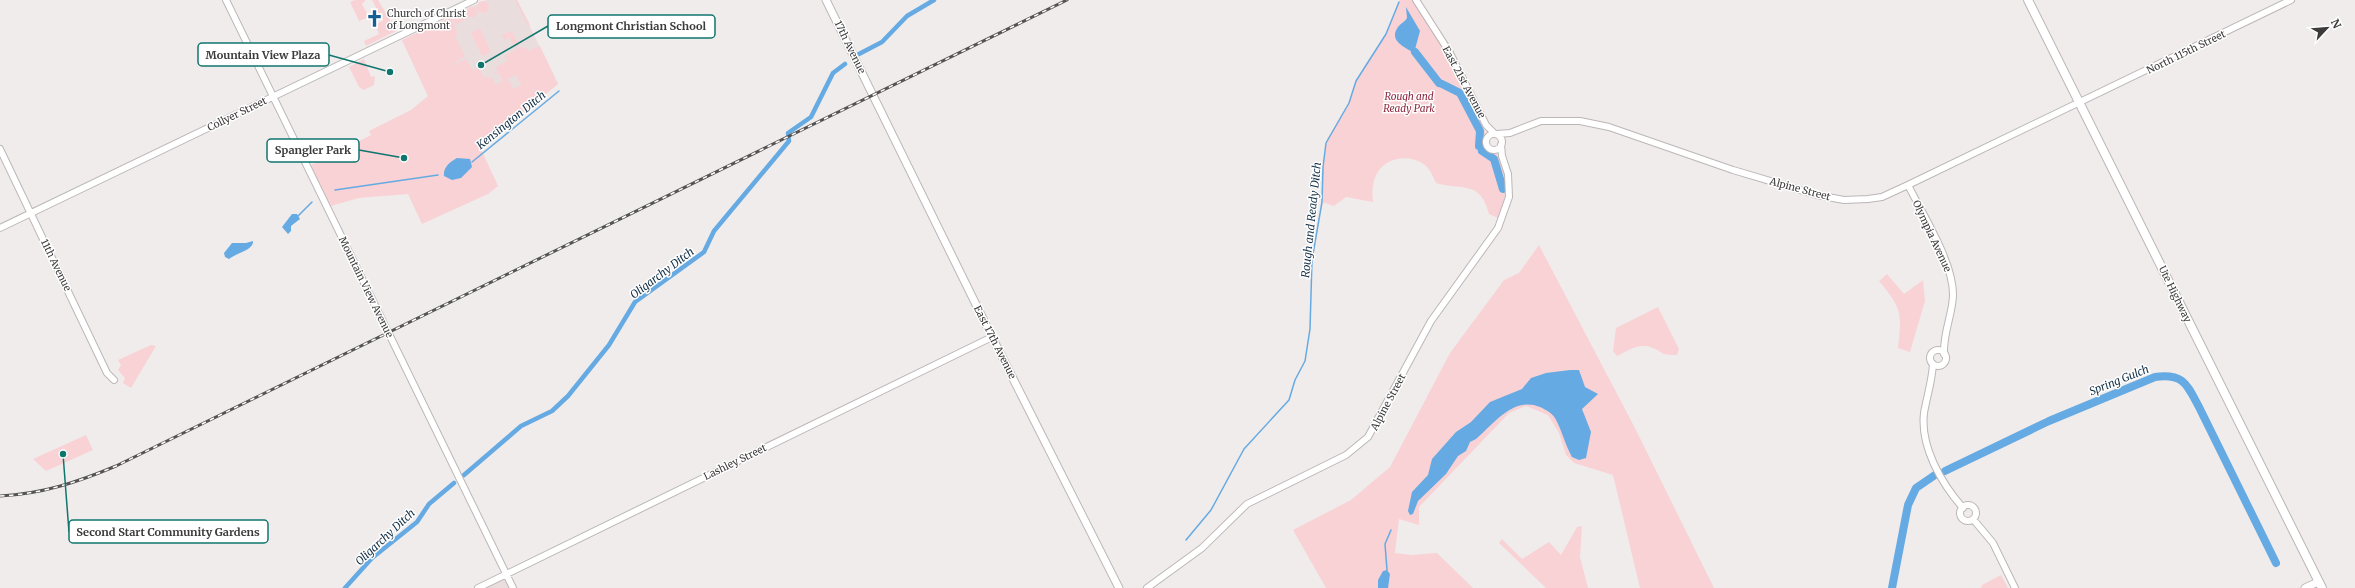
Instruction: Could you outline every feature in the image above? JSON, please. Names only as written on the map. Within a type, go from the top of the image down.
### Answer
[{"type":"main road","name":"17th Avenue","points":[[826,0],[873,95]]},
{"type":"main road","name":"Ute Highway","points":[[2028,0],[2320,585]]},
{"type":"main road","name":"East 17th Avenue","points":[[873,95],[992,337],[1120,588]]},
{"type":"main road","points":[[2305,588],[2320,585]]},
{"type":"street","name":"Mountain View Avenue","points":[[226,0],[513,588]]},
{"type":"street","name":"Collyer Street","points":[[0,228],[474,0]]},
{"type":"street","name":"East 21st Avenue","points":[[1416,0],[1450,53],[1486,125],[1496,134]]},
{"type":"street","name":"North 115th Street","points":[[2080,102],[2291,0]]},
{"type":"street","name":"Alpine Street","points":[[1496,134],[1510,133],[1541,121],[1580,121],[1609,127],[1733,170],[1817,195],[1844,200],[1882,197],[2080,102]]},
{"type":"street","name":"East 21st Avenue","points":[[1486,125],[1486,139]]},
{"type":"street","points":[[1493,150],[1502,144],[1510,133]]},
{"type":"street","points":[[1496,134],[1501,138],[1502,156],[1487,146],[1486,139],[1489,135],[1496,134]]},
{"type":"street","name":"11th Avenue","points":[[0,149],[107,373],[114,380]]},
{"type":"street","name":"Alpine Street","points":[[1146,588],[1202,548],[1247,504],[1346,455],[1368,437],[1431,321],[1498,228],[1509,197],[1508,174],[1502,156]]},
{"type":"street","name":"Olympia Avenue","points":[[1908,185],[1945,260],[1952,278],[1952,303],[1944,335],[1944,354]]},
{"type":"street","name":"Olympia Avenue","points":[[1935,351],[1944,335]]},
{"type":"street","name":"Lashley Street","points":[[478,588],[992,337]]},
{"type":"street","points":[[1931,386],[1941,366],[1946,360],[1944,354],[1935,351],[1930,357],[1933,364],[1931,386],[1924,414],[1926,441],[1946,485],[1963,508]]},
{"type":"street","points":[[1933,364],[1941,366]]},
{"type":"street","points":[[1969,506],[1974,508],[1976,515],[1973,519],[1968,521],[1962,518],[1960,512],[1963,508],[1969,506]]},
{"type":"street","points":[[1973,519],[1993,543],[2015,588]]},
{"type":"shaded area","points":[[486,0],[517,0],[558,84],[474,152],[428,96],[402,40]]},
{"type":"shaded area","points":[[506,574],[513,588],[478,588]]},
{"type":"green space","points":[[355,0],[366,0],[362,4],[369,17],[359,21],[350,2]]},
{"type":"green space","points":[[372,0],[378,0],[396,31],[366,46],[364,41],[379,34],[375,24],[383,21]]},
{"type":"green space","points":[[515,0],[517,0],[530,25],[528,26]]},
{"type":"green space","name":"Rough and Ready Park","points":[[1400,0],[1412,0],[1447,55],[1485,131],[1485,145],[1497,154],[1501,161],[1504,168],[1506,186],[1504,204],[1500,219],[1489,214],[1481,196],[1475,191],[1469,188],[1436,183],[1427,167],[1413,159],[1405,158],[1390,161],[1379,171],[1373,184],[1373,202],[1346,197],[1334,206],[1322,202],[1323,167],[1327,139],[1349,103],[1356,81],[1386,34]]},
{"type":"green space","points":[[483,1],[487,3],[489,7],[487,11],[483,13],[479,11],[477,7],[479,3]]},
{"type":"green space","points":[[470,7],[474,7],[476,8],[476,16],[470,17],[467,14],[467,10]]},
{"type":"green space","points":[[464,10],[468,18],[456,25],[452,16]]},
{"type":"green space","points":[[451,17],[458,34],[455,36],[465,56],[449,67],[466,59],[472,70],[479,68],[484,78],[487,76],[488,79],[492,77],[496,85],[503,81],[499,73],[492,74],[498,71],[496,67],[507,61],[505,56],[520,47],[526,48],[528,51],[540,46],[558,84],[480,147],[498,186],[488,194],[422,224],[408,194],[359,198],[331,206],[311,165],[371,135],[369,131],[411,110],[428,96],[402,40]],"holes":[[[516,75],[522,85],[513,89],[508,79]]]},
{"type":"green space","points":[[480,28],[491,52],[482,56],[471,33]]},
{"type":"green space","points":[[512,31],[519,45],[515,49],[510,37],[504,40],[502,35]]},
{"type":"green space","points":[[364,59],[371,77],[375,76],[374,85],[364,90],[359,87],[349,67]]},
{"type":"green space","points":[[1539,245],[1636,430],[1714,588],[1640,588],[1613,475],[1574,463],[1566,455],[1559,433],[1548,415],[1526,406],[1509,413],[1419,507],[1419,525],[1399,519],[1395,553],[1412,555],[1437,553],[1473,588],[1326,588],[1293,530],[1351,500],[1390,467],[1450,353],[1504,280],[1519,273]]},
{"type":"green space","points":[[1887,274],[1904,294],[1923,280],[1925,301],[1910,352],[1898,348],[1900,326],[1899,312],[1892,298],[1879,281]]},
{"type":"green space","points":[[1658,307],[1679,349],[1677,355],[1664,354],[1648,346],[1639,346],[1625,351],[1617,356],[1613,351],[1616,328]]},
{"type":"green space","points":[[151,345],[156,346],[131,388],[123,383],[125,378],[118,370],[121,365],[118,360]]},
{"type":"green space","points":[[86,435],[93,450],[46,471],[33,459]]},
{"type":"green space","points":[[1582,526],[1580,557],[1588,588],[1546,588],[1499,543],[1502,539],[1522,559],[1549,542],[1561,555],[1577,527]]},
{"type":"green space","points":[[2001,575],[2008,588],[1981,588],[1982,585]]},
{"type":"water","points":[[1406,7],[1420,31],[1414,53],[1402,46],[1396,40],[1395,36],[1395,32],[1398,27],[1407,18]]},
{"type":"water","points":[[457,158],[470,159],[472,167],[461,178],[452,180],[444,176],[444,173],[446,167]]},
{"type":"water","points":[[292,214],[297,214],[300,219],[291,226],[291,231],[288,234],[282,227]]},
{"type":"water","points":[[253,241],[253,244],[248,249],[229,259],[225,257],[224,253],[232,243],[246,243]]},
{"type":"water","points":[[1579,370],[1585,387],[1598,394],[1582,409],[1591,432],[1586,458],[1579,460],[1572,457],[1555,418],[1550,413],[1540,407],[1521,405],[1505,413],[1476,439],[1470,442],[1466,451],[1458,456],[1446,474],[1418,501],[1413,514],[1410,515],[1408,511],[1412,492],[1428,475],[1432,459],[1456,432],[1471,422],[1490,402],[1522,389],[1531,378],[1546,373]]},
{"type":"water","points":[[1387,570],[1390,574],[1388,588],[1378,588],[1378,580],[1383,571]]},
{"type":"waterway","name":"Oligarchy Ditch","points":[[859,54],[882,42],[907,16],[934,0]]},
{"type":"waterway","name":"Rough and Ready Ditch","points":[[1186,540],[1211,510],[1244,449],[1289,400],[1295,380],[1305,361],[1310,329],[1312,260],[1322,202],[1323,167],[1326,143],[1349,103],[1356,81],[1386,34],[1399,2]]},
{"type":"waterway","points":[[1415,52],[1439,83]]},
{"type":"waterway","name":"Oligarchy Ditch","points":[[464,475],[521,426],[552,411],[568,396],[609,345],[635,302],[704,252],[714,231],[789,141],[788,133],[811,117],[833,73],[845,64]]},
{"type":"waterway","points":[[1442,84],[1460,93],[1480,131],[1479,146]]},
{"type":"waterway","name":"Kensington Ditch","points":[[472,162],[559,91]]},
{"type":"waterway","points":[[1482,151],[1494,159],[1503,189]]},
{"type":"waterway","name":"Kensington Ditch","points":[[335,190],[438,175]]},
{"type":"waterway","name":"Kensington Ditch","points":[[298,216],[312,202]]},
{"type":"waterway","name":"Spring Gulch","points":[[1945,471],[2049,421],[2155,377],[2172,377],[2183,382],[2191,392],[2276,563]]},
{"type":"waterway","name":"Spring Gulch","points":[[1892,588],[1908,505],[1916,488],[1935,475]]},
{"type":"waterway","name":"Oligarchy Ditch","points":[[345,588],[372,558],[417,522],[429,504],[454,483]]},
{"type":"waterway","points":[[1387,570],[1385,544],[1391,530]]},
{"type":"railway","points":[[0,496],[45,490],[88,477],[116,466],[1067,0]]},
{"type":"place","name":"Church of Christ of Longmont","points":[[374,19]]},
{"type":"place","name":"Longmont Christian School","points":[[481,65]]},
{"type":"place","name":"Mountain View Plaza","points":[[390,72]]},
{"type":"place","name":"Spangler Park","points":[[404,158]]},
{"type":"place","name":"Second Start Community Gardens","points":[[63,454]]}]
